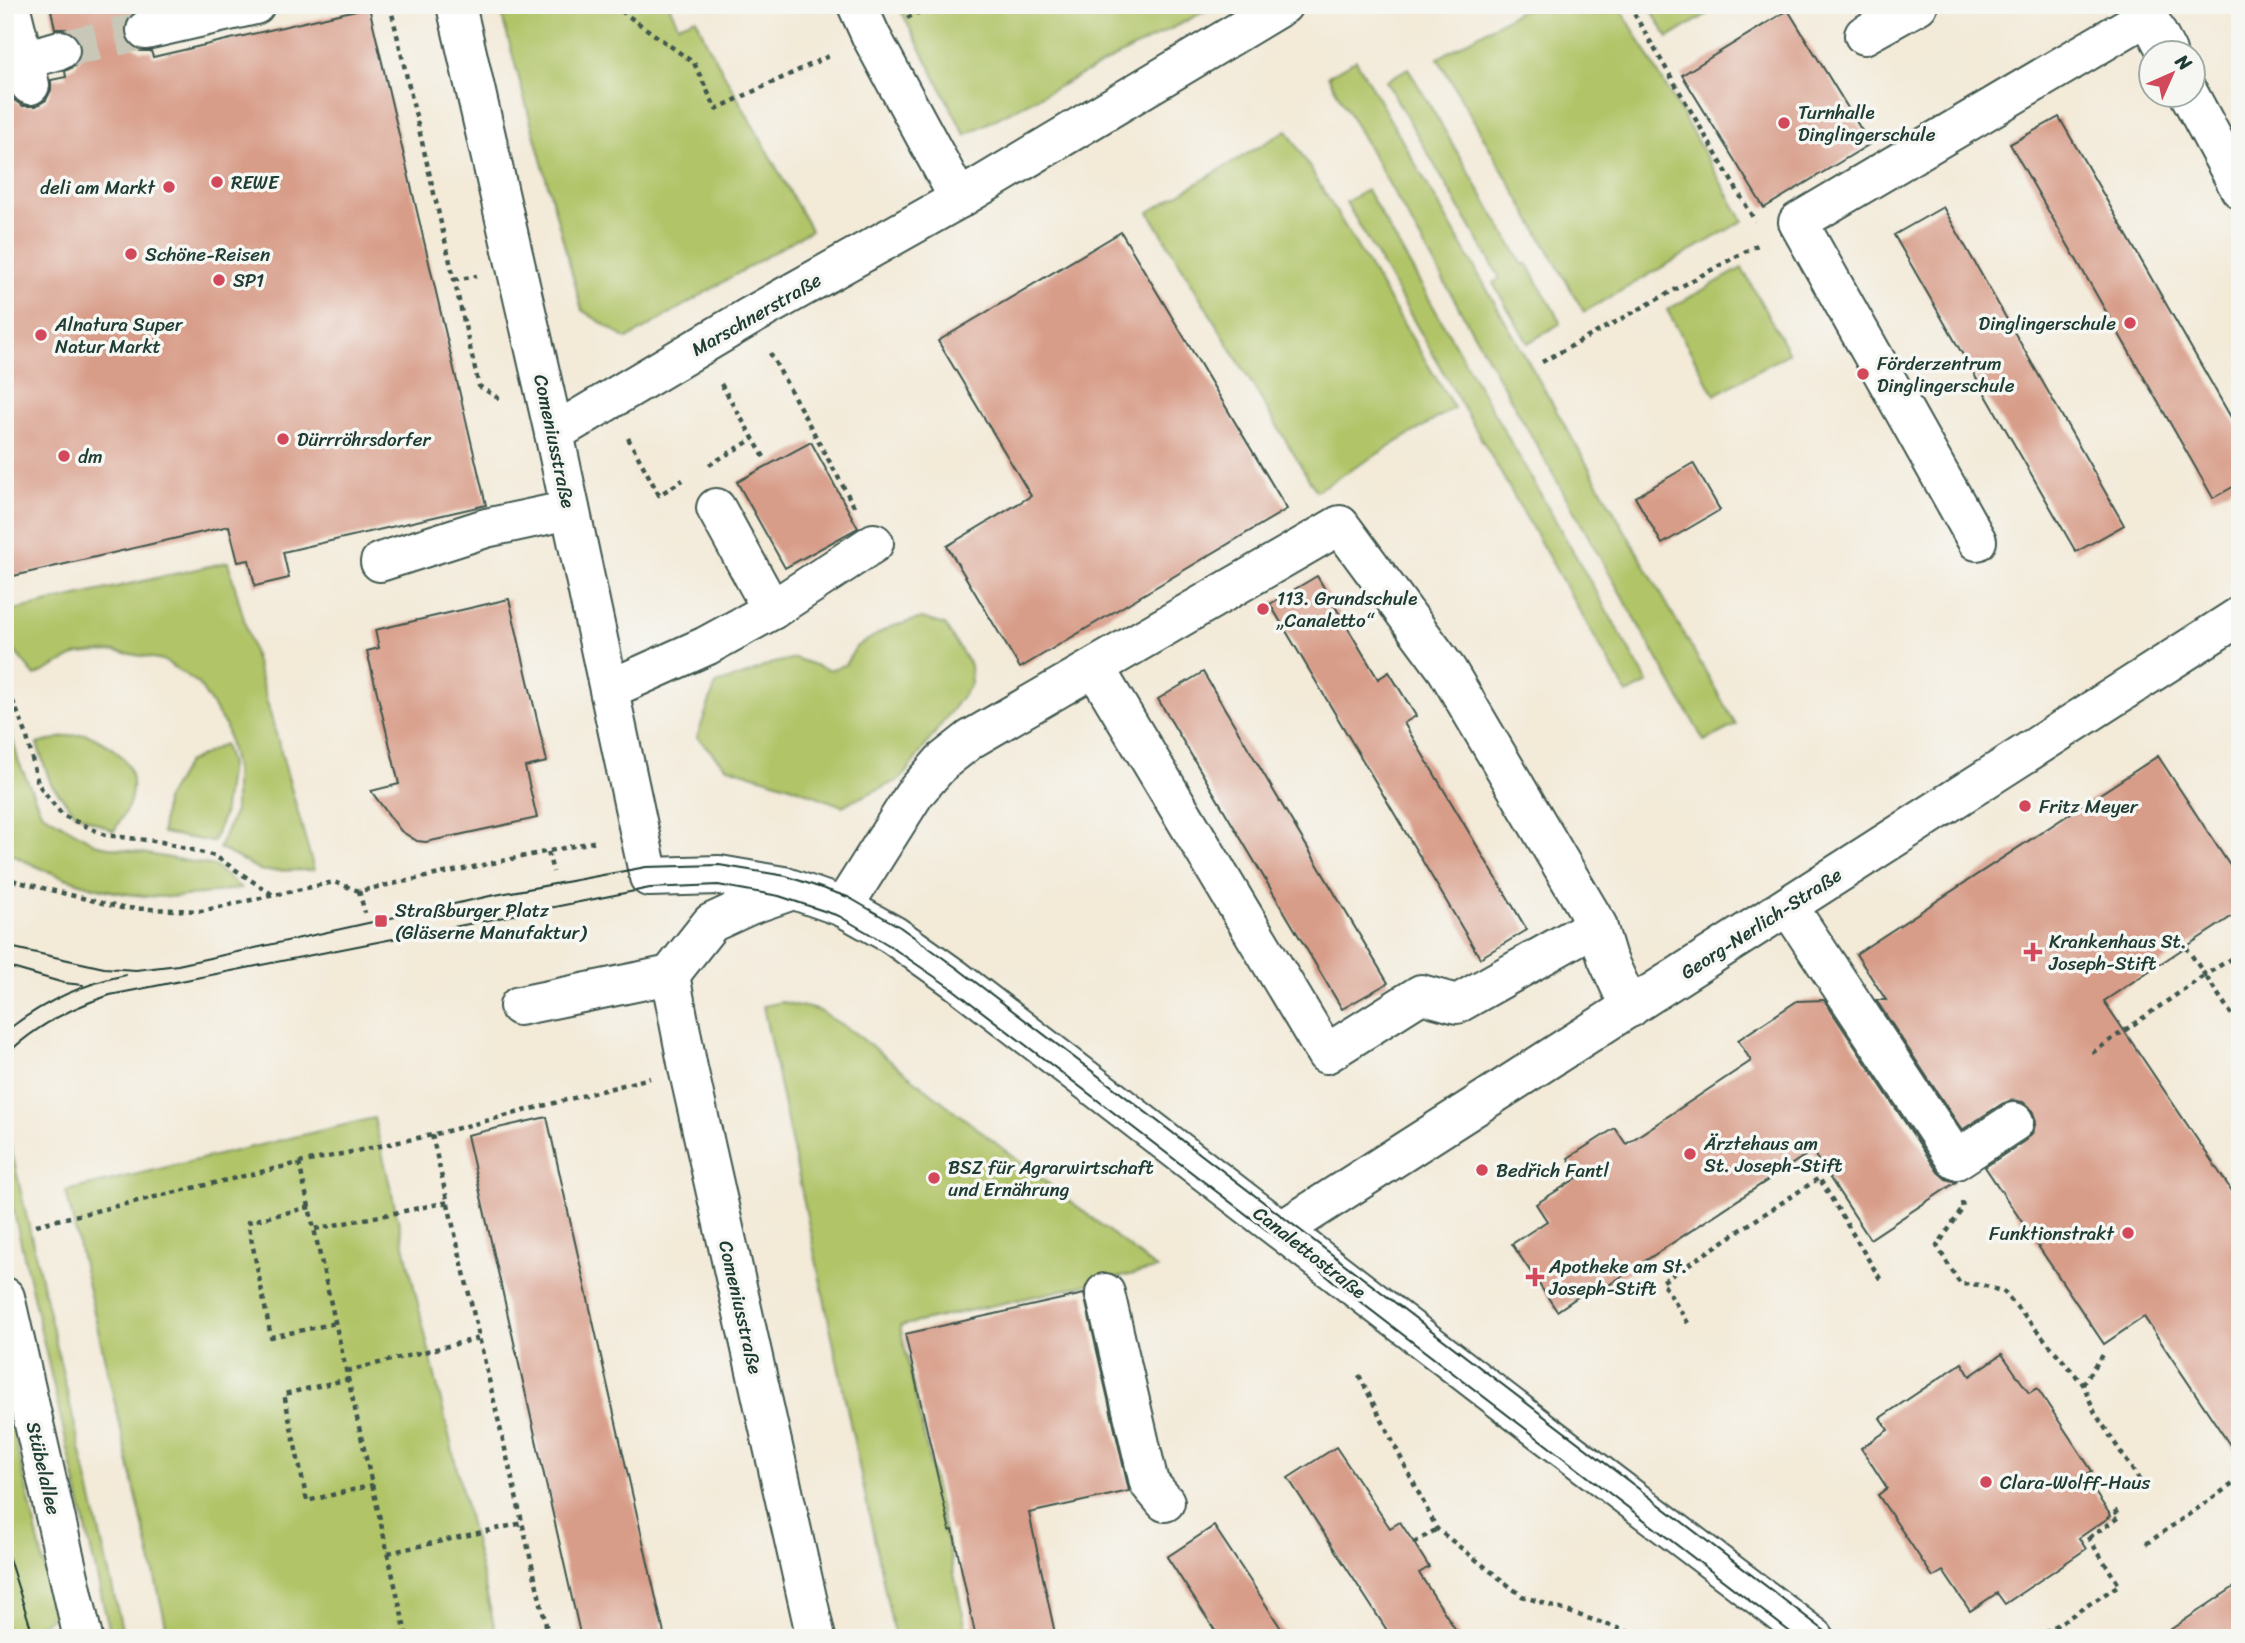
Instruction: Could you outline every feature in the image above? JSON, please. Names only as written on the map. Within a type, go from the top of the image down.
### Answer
[{"type":"street","points":[[10,5],[26,73],[60,50]]},
{"type":"street","points":[[146,30],[255,5]]},
{"type":"street","name":"Comeniusstraße","points":[[456,5],[554,432],[649,877]]},
{"type":"street","name":"Marschnerstraße","points":[[554,432],[749,317],[959,199],[1283,5]]},
{"type":"street","points":[[1864,35],[1918,5]]},
{"type":"street","points":[[1977,541],[1782,231],[2144,10],[2159,38]]},
{"type":"street","points":[[864,20],[959,199]]},
{"type":"street","points":[[2197,108],[2240,189]]},
{"type":"street","points":[[716,508],[772,610]]},
{"type":"street","points":[[380,562],[486,528],[570,510]]},
{"type":"street","points":[[844,907],[915,793],[942,762],[971,739],[1340,525],[1447,670],[1597,925],[1607,958],[1630,1007]]},
{"type":"street","points":[[610,688],[706,646],[772,610],[874,543]]},
{"type":"street","name":"Georg-Nerlich-Straße","points":[[1282,1230],[2240,616]]},
{"type":"street","points":[[1095,668],[1326,1054],[1421,994],[1457,1004],[1597,925]]},
{"type":"street","name":"Canalettostraße","points":[[649,877],[719,875],[783,886],[844,907],[893,935],[955,979],[1544,1433],[1815,1638]]},
{"type":"street","points":[[519,1006],[670,975],[711,923],[750,905],[793,890]]},
{"type":"street","points":[[1788,906],[1956,1160],[2014,1122]]},
{"type":"street","name":"Comeniusstraße","points":[[670,975],[688,1068],[816,1638]]},
{"type":"street","points":[[1105,1293],[1149,1483],[1165,1502]]},
{"type":"street","name":"Stübelallee","points":[[5,1297],[83,1638]]},
{"type":"path","points":[[390,5],[479,386],[554,432]]},
{"type":"path","points":[[613,5],[694,63],[716,109],[864,20],[934,5]]},
{"type":"path","points":[[1542,362],[1782,231],[1629,5]]},
{"type":"path","points":[[749,317],[874,543]]},
{"type":"path","points":[[699,347],[764,457]]},
{"type":"path","points":[[607,401],[659,495],[692,475]]},
{"type":"path","points":[[704,468],[753,439]]},
{"type":"path","points":[[5,682],[26,733],[38,784],[62,815],[105,835],[162,842],[215,856],[273,895]]},
{"type":"path","points":[[5,873],[15,881],[122,908],[201,911],[334,882],[359,891],[639,832]]},
{"type":"path","points":[[548,852],[553,872]]},
{"type":"path","points":[[359,891],[365,913]]},
{"type":"path","points":[[2186,947],[2240,1027]]},
{"type":"path","points":[[2092,1053],[2240,953]]},
{"type":"path","points":[[37,1225],[299,1163],[432,1135],[688,1068]]},
{"type":"path","points":[[432,1135],[549,1638]]},
{"type":"path","points":[[299,1163],[407,1638]]},
{"type":"path","points":[[1688,1323],[1661,1282],[1819,1178],[1882,1282]]},
{"type":"path","points":[[315,1229],[449,1202]]},
{"type":"path","points":[[310,1208],[248,1222],[271,1337],[336,1323]]},
{"type":"path","points":[[1937,1246],[1960,1284],[1982,1285],[2004,1292],[2084,1384],[2095,1413],[2144,1487]]},
{"type":"path","points":[[347,1371],[480,1338]]},
{"type":"path","points":[[2084,1384],[2105,1353]]},
{"type":"path","points":[[1359,1375],[1437,1529],[1522,1596],[1647,1638]]},
{"type":"path","points":[[349,1379],[284,1394],[307,1501],[373,1485]]},
{"type":"path","points":[[2146,1544],[2240,1479]]},
{"type":"path","points":[[2037,1638],[2119,1585],[2087,1536],[2119,1517],[2113,1507]]},
{"type":"path","points":[[388,1553],[523,1523]]},
{"type":"path","points":[[1414,1543],[1437,1529]]},
{"type":"green space","points":[[499,5],[669,5],[678,25],[696,18],[707,43],[811,230],[627,339],[582,310]]},
{"type":"green space","points":[[898,5],[1217,5],[965,135]]},
{"type":"green space","points":[[1530,5],[1619,5],[1743,221],[1584,312],[1438,58]]},
{"type":"green space","points":[[1648,5],[1722,5],[1668,38]]},
{"type":"green space","points":[[1356,60],[1736,725],[1704,741],[1328,76]]},
{"type":"green space","points":[[1408,68],[1523,265],[1527,263],[1561,323],[1528,343],[1493,283],[1500,278],[1386,81]]},
{"type":"green space","points":[[1287,130],[1454,408],[1316,491],[1149,212]]},
{"type":"green space","points":[[1367,190],[1648,683],[1627,694],[1346,202]]},
{"type":"green space","points":[[1742,268],[1789,353],[1715,395],[1667,310]]},
{"type":"green space","points":[[228,562],[314,870],[262,871],[219,848],[235,811],[235,769],[226,727],[198,683],[163,660],[114,651],[78,654],[35,676],[13,649],[5,654],[5,612]]},
{"type":"green space","points":[[922,618],[945,625],[970,665],[971,684],[901,779],[842,806],[793,787],[725,766],[697,737],[716,684],[770,664],[795,658],[829,670],[845,665],[856,647],[890,627]]},
{"type":"green space","points":[[5,708],[18,760],[41,812],[98,845],[214,866],[241,888],[175,897],[124,893],[63,877],[5,851]]},
{"type":"green space","points":[[86,734],[116,751],[123,758],[132,777],[130,801],[114,831],[75,813],[51,784],[37,744]]},
{"type":"green space","points":[[224,744],[230,765],[223,816],[213,842],[162,833],[165,800],[187,763]]},
{"type":"green space","points":[[782,1002],[818,1010],[856,1034],[1157,1269],[900,1326],[968,1638],[895,1638],[763,1006]]},
{"type":"green space","points":[[374,1118],[497,1638],[169,1638],[66,1191]]},
{"type":"green space","points":[[5,1123],[124,1638],[111,1638],[5,1173]]},
{"type":"green space","points":[[5,1395],[55,1613],[43,1624],[5,1635]]},
{"type":"building","name":"SP1","points":[[50,5],[140,5],[141,9],[132,14],[125,23],[125,36],[131,45],[140,51],[151,51],[153,57],[369,7],[486,505],[283,552],[289,578],[255,586],[249,560],[238,562],[229,526],[5,578],[5,92],[9,91],[14,100],[23,106],[36,106],[46,100],[51,90],[51,80],[66,77],[65,71],[75,66],[81,56],[81,45],[76,35],[66,29],[55,29]]},
{"type":"building","name":"Turnhalle Dinglingerschule","points":[[1788,10],[1870,144],[1764,208],[1682,75]]},
{"type":"building","points":[[2059,117],[2240,433],[2240,483],[2213,498],[2010,144]]},
{"type":"building","points":[[1943,207],[2124,525],[2076,552],[1894,235]]},
{"type":"building","points":[[1121,232],[1287,509],[1020,668],[947,546],[1031,496],[938,341]]},
{"type":"building","points":[[811,442],[858,528],[785,568],[737,482]]},
{"type":"building","points":[[1693,463],[1720,510],[1662,544],[1635,497]]},
{"type":"building","points":[[1317,576],[1378,679],[1389,672],[1416,716],[1404,723],[1527,930],[1480,958],[1270,604]]},
{"type":"building","points":[[509,599],[547,762],[525,767],[537,818],[426,842],[417,841],[401,831],[371,791],[399,784],[367,651],[379,648],[375,630]]},
{"type":"building","points":[[1203,672],[1388,983],[1342,1009],[1158,699]]},
{"type":"building","points":[[2158,756],[2240,881],[2240,911],[2104,1001],[2240,1203],[2240,1460],[2144,1317],[2104,1344],[1985,1167],[2026,1140],[2033,1132],[2036,1121],[2032,1110],[2023,1102],[2012,1100],[1962,1130],[1876,1000],[1886,1000],[1856,954]]},
{"type":"building","name":"Ärztehaus am St. Joseph-Stift","points":[[1824,1000],[1938,1172],[1946,1179],[1956,1182],[1870,1239],[1812,1151],[1595,1294],[1591,1288],[1557,1311],[1512,1244],[1547,1221],[1536,1204],[1580,1176],[1568,1158],[1615,1128],[1626,1144],[1751,1061],[1738,1040],[1797,1001]]},
{"type":"building","points":[[547,1117],[665,1638],[581,1638],[467,1135]]},
{"type":"building","points":[[1084,1294],[1129,1491],[1029,1513],[1056,1638],[976,1638],[953,1530],[950,1531],[905,1334]]},
{"type":"building","name":"Clara-Wolff-Haus","points":[[2002,1354],[2029,1393],[2037,1388],[2092,1471],[2084,1476],[2111,1516],[2079,1538],[2086,1549],[2005,1604],[1997,1593],[1970,1611],[1943,1571],[1933,1577],[1878,1495],[1887,1488],[1861,1448],[1888,1430],[1880,1418],[1962,1363],[1970,1376]]},
{"type":"building","points":[[1336,1447],[1390,1528],[1400,1522],[1414,1543],[1429,1567],[1419,1573],[1461,1638],[1392,1638],[1288,1478]]},
{"type":"building","points":[[1214,1526],[1287,1638],[1220,1638],[1167,1557]]},
{"type":"building","points":[[2240,1583],[2240,1638],[2158,1638]]},
{"type":"tunnel","points":[[60,50],[146,30]]},
{"type":"tram line","points":[[5,946],[104,968],[136,970],[178,965],[490,896],[646,867],[719,865],[786,876],[848,897],[900,927],[957,968],[1834,1638]]},
{"type":"tram line","points":[[5,1056],[16,1045],[54,1019],[110,995],[650,888],[718,885],[779,896],[839,916],[887,944],[954,990],[1798,1638]]},
{"type":"tram line","points":[[5,966],[64,983],[83,985]]},
{"type":"tram line","points":[[5,1032],[62,996],[126,975]]},
{"type":"tram line","points":[[5,1546],[34,1638]]},
{"type":"place","name":"Turnhalle Dinglingerschule","points":[[1784,123]]},
{"type":"place","name":"REWE","points":[[217,182]]},
{"type":"place","name":"deli am Markt","points":[[169,187]]},
{"type":"place","name":"Schöne-Reisen","points":[[131,254]]},
{"type":"place","name":"SP1","points":[[219,280]]},
{"type":"place","name":"Dinglingerschule","points":[[2130,323]]},
{"type":"place","name":"Alnatura Super Natur Markt","points":[[41,335]]},
{"type":"place","name":"Förderzentrum Dinglingerschule","points":[[1863,374]]},
{"type":"place","name":"Dürrröhrsdorfer","points":[[283,439]]},
{"type":"place","name":"dm","points":[[64,456]]},
{"type":"place","name":"113. Grundschule „Canaletto“","points":[[1263,609]]},
{"type":"place","name":"Fritz Meyer","points":[[2025,806]]},
{"type":"place","name":"Straßburger Platz (Gläserne Manufaktur)","points":[[381,921]]},
{"type":"place","name":"Krankenhaus St. Joseph-Stift","points":[[2033,952]]},
{"type":"place","name":"Ärztehaus am St. Joseph-Stift","points":[[1690,1154]]},
{"type":"place","name":"Bedřich Fantl","points":[[1482,1170]]},
{"type":"place","name":"BSZ für Agrarwirtschaft und Ernährung","points":[[934,1178]]},
{"type":"place","name":"Funktionstrakt","points":[[2128,1233]]},
{"type":"place","name":"Apotheke am St. Joseph-Stift","points":[[1535,1277]]},
{"type":"place","name":"Clara-Wolff-Haus","points":[[1986,1482]]}]
